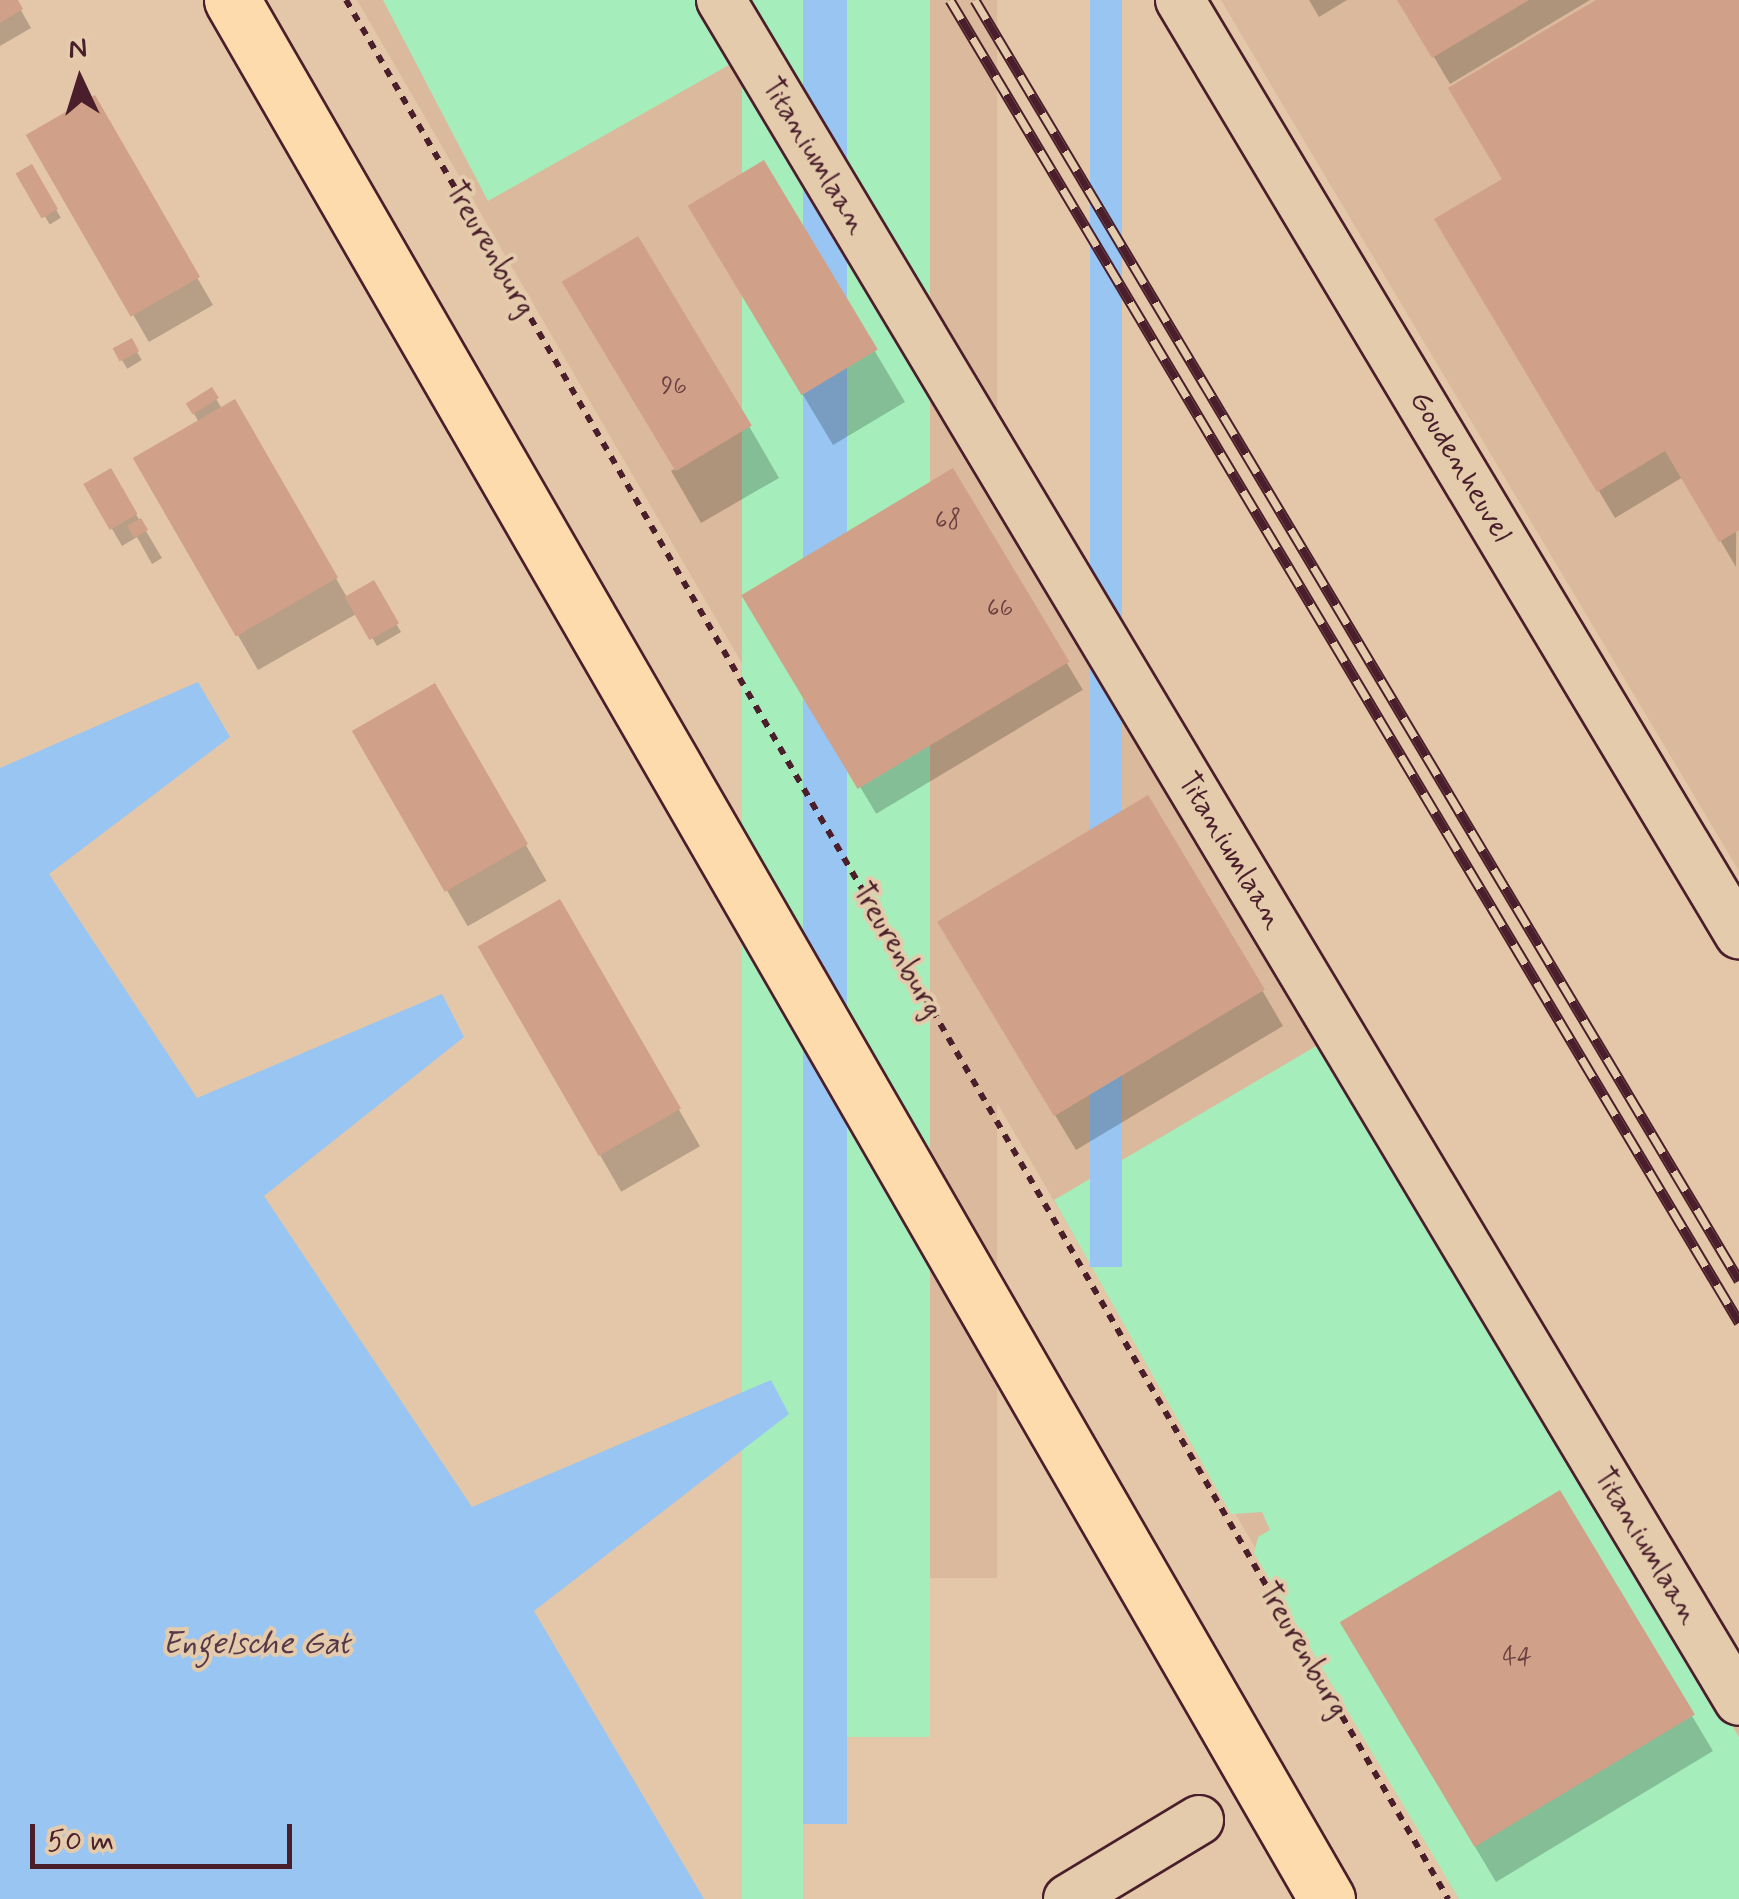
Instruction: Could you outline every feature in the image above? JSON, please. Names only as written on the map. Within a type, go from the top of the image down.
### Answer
[{"type":"main road","points":[[232,0],[1327,1899]]},
{"type":"street","name":"Titaniumlaan","points":[[721,0],[1739,1701]]},
{"type":"street","name":"Goudenheuvel","points":[[1180,0],[1739,934]]},
{"type":"street","points":[[1068,1899],[1199,1820]]},
{"type":"path","name":"Treurenburg","points":[[346,0],[1448,1899]]},
{"type":"shaded area","points":[[357,0],[710,0],[1739,1697],[1739,1899],[1459,1899]]},
{"type":"shaded area","points":[[930,0],[997,0],[997,1578],[930,1578]]},
{"type":"shaded area","points":[[1221,0],[1739,0],[1739,871],[1287,112]]},
{"type":"green space","points":[[383,0],[699,0],[736,61],[488,201]]},
{"type":"green space","points":[[742,0],[803,0],[803,1899],[742,1899]]},
{"type":"green space","points":[[847,0],[930,0],[930,1737],[847,1737]]},
{"type":"green space","points":[[1323,1042],[1739,1737],[1739,1899],[1459,1899],[1254,1553],[1258,1537],[1270,1530],[1262,1512],[1231,1514],[1054,1200]]},
{"type":"water","points":[[803,0],[847,0],[847,1824],[803,1824]]},
{"type":"water","points":[[1090,0],[1122,0],[1122,1267],[1090,1267]]},
{"type":"water","name":"Engelsche Gat","points":[[198,682],[230,737],[49,874],[197,1098],[442,994],[464,1037],[264,1196],[472,1507],[771,1380],[789,1414],[534,1611],[704,1899],[0,1899],[0,768]]},
{"type":"building","points":[[0,0],[18,0],[23,9],[0,23]]},
{"type":"building","points":[[1397,0],[1529,0],[1432,58]]},
{"type":"building","points":[[1596,0],[1739,0],[1739,530],[1719,542],[1665,451],[1597,492],[1434,219],[1502,179],[1448,88]]},
{"type":"building","points":[[95,95],[200,277],[131,317],[26,135]]},
{"type":"building","points":[[764,160],[878,349],[802,395],[688,206]]},
{"type":"building","points":[[32,164],[58,209],[42,219],[16,174]]},
{"type":"building","points":[[638,236],[752,425],[676,471],[562,282]]},
{"type":"building","points":[[132,338],[139,351],[120,362],[113,348]]},
{"type":"building","points":[[212,387],[219,398],[193,414],[186,403]]},
{"type":"building","points":[[235,399],[338,577],[236,636],[133,458]]},
{"type":"building","points":[[111,468],[138,514],[110,530],[83,484]]},
{"type":"building","points":[[953,468],[1069,662],[858,789],[741,595]]},
{"type":"building","points":[[141,518],[148,530],[134,538],[127,526]]},
{"type":"building","points":[[374,580],[399,623],[370,640],[345,597]]},
{"type":"building","points":[[435,683],[528,844],[445,892],[352,731]]},
{"type":"building","points":[[1148,795],[1265,990],[1054,1116],[937,922]]},
{"type":"building","points":[[560,899],[681,1109],[599,1156],[478,946]]},
{"type":"building","points":[[1560,1490],[1695,1715],[1475,1847],[1340,1622]]},
{"type":"railway","points":[[950,0],[1739,1322]]},
{"type":"railway","points":[[975,0],[1739,1280]]}]
